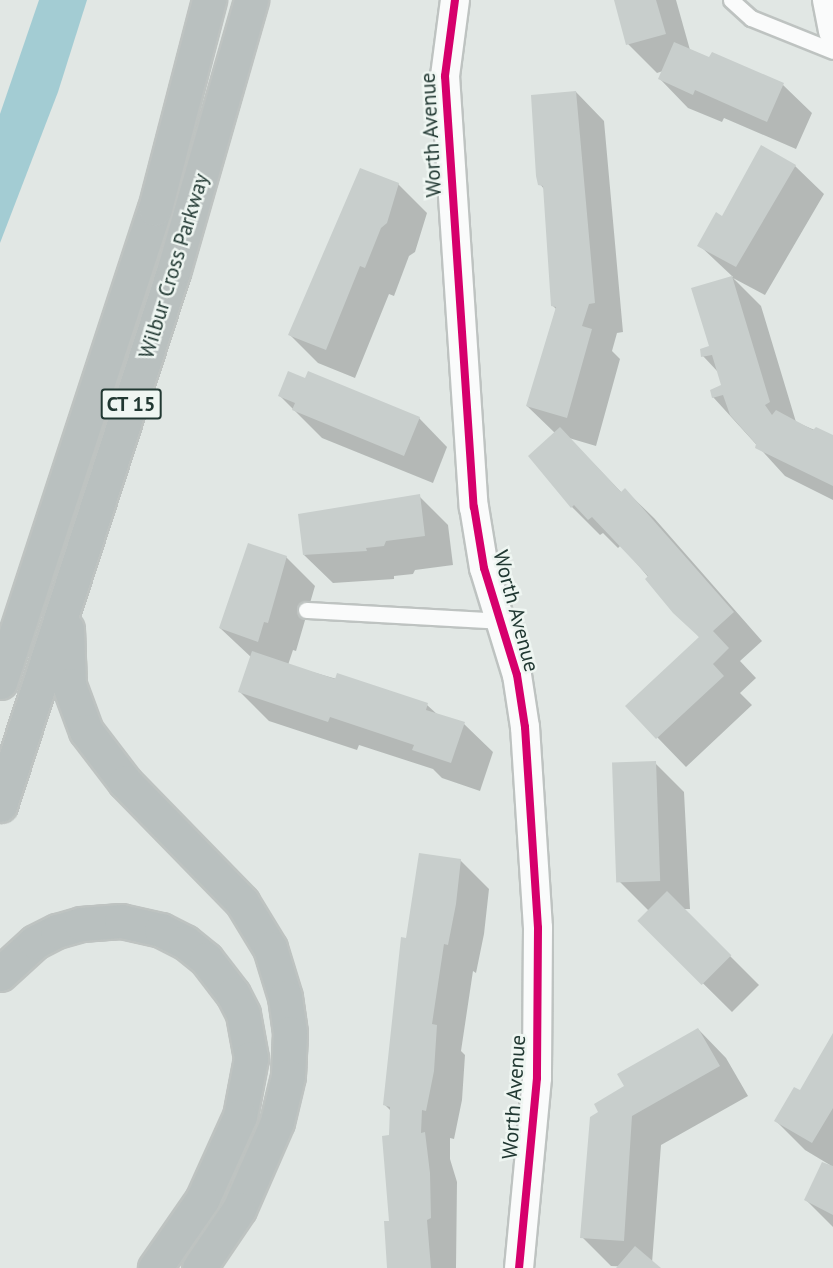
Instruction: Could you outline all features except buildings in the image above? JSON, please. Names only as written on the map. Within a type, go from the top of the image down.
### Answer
[{"type":"highway","name":"Wilbur Cross Parkway","points":[[0,682],[155,209],[209,0]]},
{"type":"highway","name":"Wilbur Cross Parkway","points":[[0,805],[174,269],[251,0]]},
{"type":"highway","points":[[66,604],[69,685],[86,731],[125,782],[242,902],[270,948],[285,998],[290,1034],[288,1076],[277,1122],[239,1209],[199,1268]]},
{"type":"highway","points":[[0,974],[35,942],[57,931],[81,924],[122,921],[161,930],[185,942],[206,959],[232,994],[243,1014],[251,1058],[240,1116],[202,1200],[155,1268]]},
{"type":"street","name":"Worth Avenue","points":[[455,0],[445,76],[473,496],[484,568],[517,675],[525,727],[538,928],[537,1078],[519,1268]]},
{"type":"street","points":[[829,2],[833,31]]},
{"type":"lane","points":[[731,0],[751,18],[833,51]]},
{"type":"lane","points":[[306,610],[501,621]]},
{"type":"water","points":[[39,0],[87,0],[58,92],[0,243],[0,114]]},
{"type":"cycle path","points":[[455,0],[445,76],[474,507],[484,568],[517,675],[525,727],[538,928],[537,1078],[519,1268]]}]
